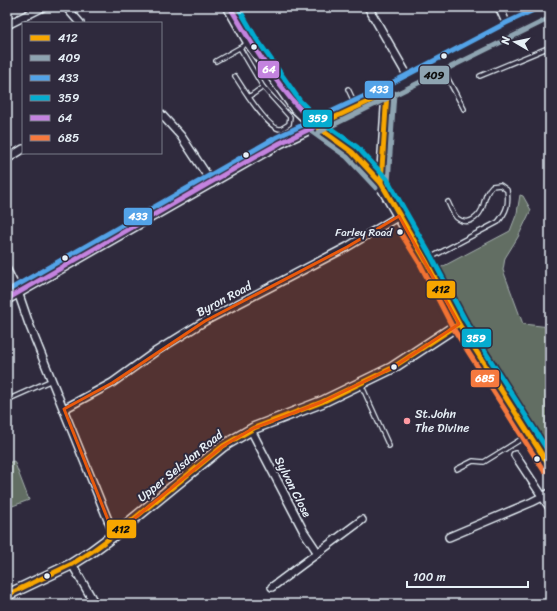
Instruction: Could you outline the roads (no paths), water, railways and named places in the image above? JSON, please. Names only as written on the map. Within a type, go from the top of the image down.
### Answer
[{"type":"main road","points":[[230,7],[250,42],[296,106],[296,116],[316,126],[352,152],[381,183],[426,261],[459,324],[550,467]]},
{"type":"main road","name":"Upper Selsdon Road","points":[[7,595],[72,564],[114,535],[223,446],[251,430],[322,402],[392,368],[459,324]]},
{"type":"street","points":[[7,25],[43,7]]},
{"type":"street","points":[[66,7],[79,22]]},
{"type":"street","points":[[368,7],[410,80]]},
{"type":"street","points":[[499,7],[510,29]]},
{"type":"street","points":[[7,299],[280,143],[357,107],[547,11]]},
{"type":"street","points":[[381,183],[387,92]]},
{"type":"street","points":[[162,115],[181,136],[212,183]]},
{"type":"street","points":[[7,159],[22,150]]},
{"type":"street","name":"Byron Road","points":[[64,409],[112,383],[155,352],[205,321],[347,247],[399,216]]},
{"type":"street","points":[[7,270],[18,292],[29,324],[114,535]]},
{"type":"street","name":"Sylvan Close","points":[[251,430],[304,532],[318,553]]},
{"type":"street","points":[[515,455],[550,508]]},
{"type":"street","points":[[449,537],[550,493]]},
{"type":"street","points":[[272,587],[362,520]]},
{"type":"street","points":[[72,564],[95,604]]},
{"type":"lane","points":[[547,11],[550,26]]},
{"type":"lane","points":[[216,61],[250,42]]},
{"type":"lane","points":[[480,76],[550,47]]},
{"type":"lane","points":[[235,76],[266,119],[277,129],[282,129],[296,116],[263,87],[240,48]]},
{"type":"lane","points":[[440,64],[464,110]]},
{"type":"lane","points":[[249,97],[263,87]]},
{"type":"lane","points":[[348,89],[357,107]]},
{"type":"lane","points":[[426,261],[498,222],[506,212],[508,198],[507,190],[500,186],[492,186],[486,192],[482,209],[471,221],[464,222],[456,218],[448,202]]},
{"type":"lane","points":[[7,400],[52,380]]},
{"type":"lane","points":[[361,383],[389,446]]},
{"type":"lane","points":[[457,469],[473,461],[484,462],[529,434]]},
{"type":"place","name":"Farley Road","points":[[400,232]]},
{"type":"place","name":"St.John The Divine","points":[[407,421]]}]
